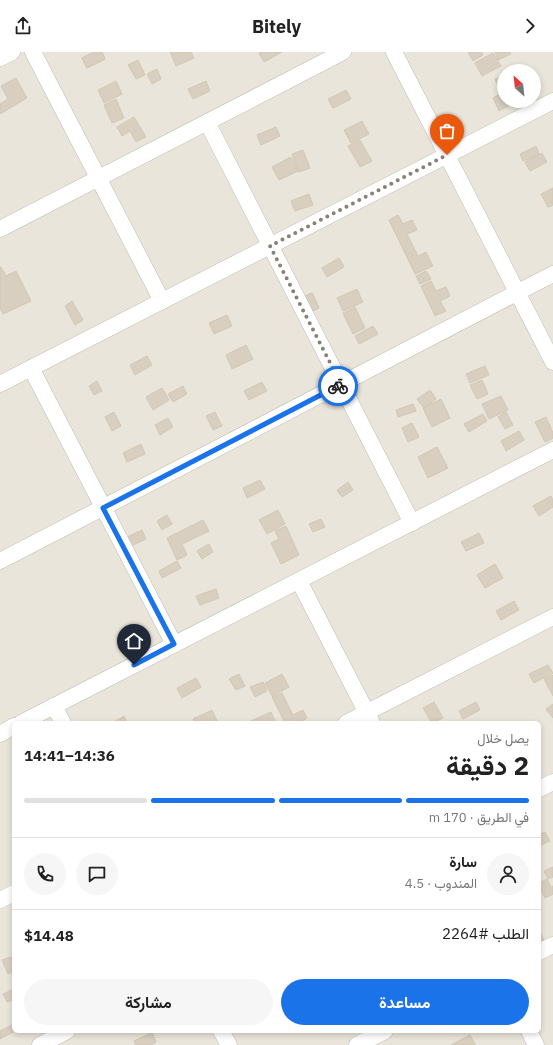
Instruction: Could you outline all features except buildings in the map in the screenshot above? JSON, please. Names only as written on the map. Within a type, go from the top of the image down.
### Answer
[{"type":"street","points":[[0,58],[12,52]]},
{"type":"street","points":[[33,52],[162,301]]},
{"type":"street","points":[[0,229],[343,52]]},
{"type":"street","points":[[394,52],[553,362]]},
{"type":"street","points":[[0,384],[553,101]]},
{"type":"street","points":[[207,122],[412,523]]},
{"type":"street","points":[[0,561],[553,274]]},
{"type":"street","points":[[31,368],[174,644]]},
{"type":"street","points":[[25,721],[553,450]]},
{"type":"street","points":[[299,580],[369,718]]},
{"type":"street","points":[[355,721],[369,718],[553,617]]},
{"type":"street","points":[[54,706],[62,721]]},
{"type":"street","points":[[0,734],[12,727]]},
{"type":"street","points":[[541,788],[553,782]]},
{"type":"street","points":[[0,900],[12,893]]},
{"type":"street","points":[[541,951],[553,945]]},
{"type":"street","points":[[40,1045],[63,1033]]},
{"type":"street","points":[[222,1033],[228,1045]]},
{"type":"street","points":[[357,1045],[381,1033]]},
{"type":"street","points":[[530,1033],[536,1045]]},
{"type":"shaded area","points":[[0,52],[553,52],[553,1045],[0,1045]]},
{"type":"way so far","points":[[338,386],[341,384],[270,246],[447,155]]},
{"type":"route","points":[[134,665],[174,644],[103,508],[338,386]]}]
